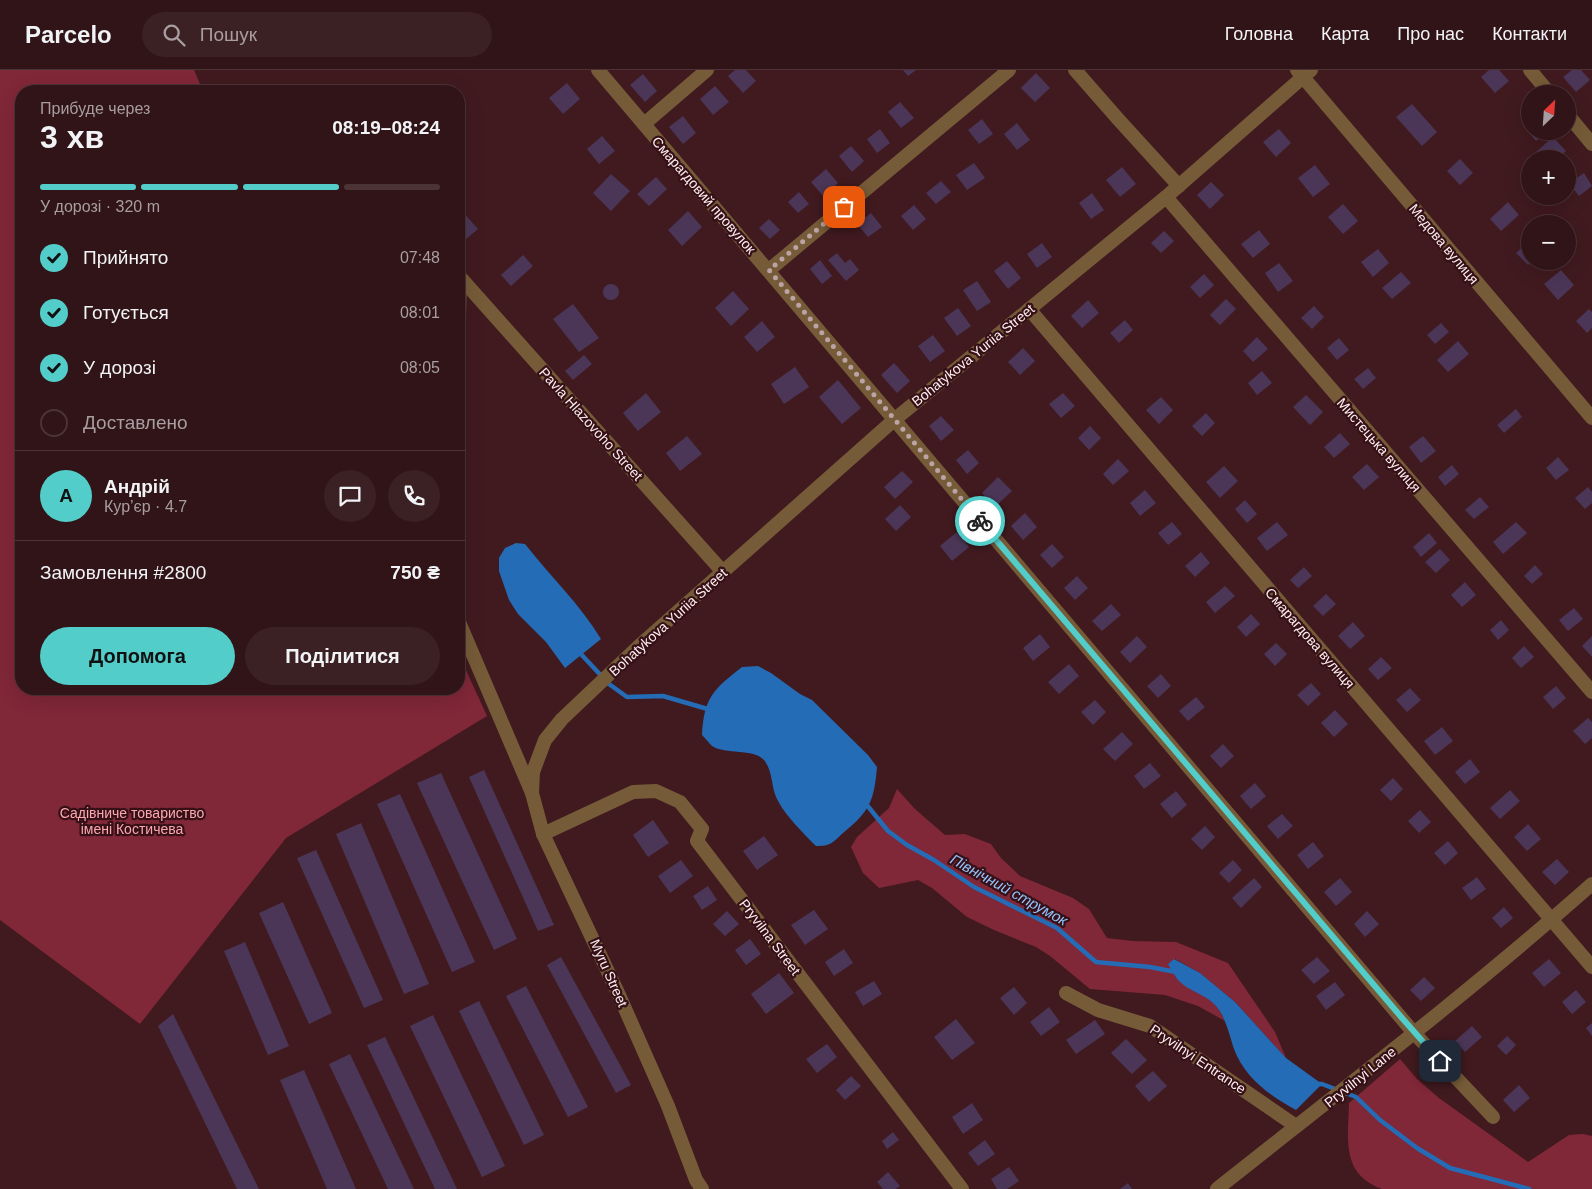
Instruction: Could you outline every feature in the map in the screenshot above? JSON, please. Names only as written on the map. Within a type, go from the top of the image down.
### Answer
[{"type":"street","name":"Смарагдовий провулок","points":[[598,70],[1414,1033],[1493,1117]]},
{"type":"street","points":[[644,124],[707,70]]},
{"type":"street","points":[[769,270],[1009,70]]},
{"type":"street","points":[[1075,70],[1179,186]]},
{"type":"street","points":[[1530,70],[1542,85]]},
{"type":"street","name":"Bohatykova Yuriia Street","points":[[538,755],[545,740],[562,720],[638,648],[723,572],[894,420],[1166,198],[1303,72]]},
{"type":"street","name":"Медова вулиця","points":[[1303,72],[1592,418]]},
{"type":"street","points":[[1576,125],[1592,144]]},
{"type":"street","name":"Мистецька вулиця","points":[[1166,198],[1592,692]]},
{"type":"street","name":"Pavla Hlazovoho Street","points":[[465,282],[723,572]]},
{"type":"street","name":"Смарагдова вулиця","points":[[1029,309],[1592,967]]},
{"type":"street","points":[[465,636],[532,793]]},
{"type":"street","name":"Myru Street","points":[[538,755],[533,772],[532,793],[543,834],[619,995],[668,1106],[696,1180],[702,1189]]},
{"type":"street","name":"Pryvilna Street","points":[[543,834],[633,792],[656,791],[680,802],[702,829],[696,841],[962,1189]]},
{"type":"street","name":"Pryvilnyi Lane","points":[[1217,1189],[1296,1126],[1335,1098],[1552,920],[1592,884]]},
{"type":"street","name":"Pryvilnyi Entrance","points":[[1066,993],[1098,1010],[1150,1026],[1296,1126]]},
{"type":"green space","name":"Садівниче товариство імені Костичева","points":[[0,70],[194,70],[200,85],[15,85],[15,695],[465,695],[465,668],[487,716],[286,838],[140,1024],[0,920]]},
{"type":"green space","points":[[897,789],[915,809],[945,835],[965,834],[991,844],[1001,858],[1020,876],[1073,898],[1089,909],[1107,938],[1176,942],[1228,963],[1275,1032],[1286,1058],[1235,1002],[1200,973],[1175,959],[1168,964],[1192,990],[1210,999],[1218,1008],[1225,1021],[1198,1006],[1165,995],[1090,989],[1036,947],[967,917],[932,888],[918,880],[879,888],[863,873],[851,847],[857,837],[889,808]]},
{"type":"green space","points":[[1400,1059],[1417,1079],[1439,1098],[1528,1162],[1569,1135],[1583,1134],[1592,1136],[1592,1189],[1382,1189],[1369,1183],[1353,1165],[1350,1154],[1348,1143],[1349,1103]]},
{"type":"water","points":[[516,543],[525,544],[574,602],[601,639],[565,668],[546,642],[518,614],[509,600],[499,571],[499,558],[505,548]]},
{"type":"water","points":[[758,666],[812,700],[868,755],[877,767],[872,797],[865,811],[834,842],[828,845],[816,846],[784,811],[775,794],[769,769],[764,760],[753,754],[718,749],[712,746],[702,735],[705,711],[712,695],[742,667]]},
{"type":"water","points":[[1174,959],[1200,973],[1235,1002],[1286,1058],[1322,1084],[1296,1110],[1277,1099],[1259,1085],[1245,1069],[1234,1049],[1227,1026],[1216,1006],[1178,980],[1168,964]]},
{"type":"building","points":[[735,70],[746,70],[756,81],[743,93],[728,76]]},
{"type":"building","points":[[903,70],[916,70],[908,76]]},
{"type":"building","points":[[1489,70],[1499,70],[1509,81],[1495,93],[1481,77]]},
{"type":"building","points":[[1572,70],[1581,70],[1590,80],[1576,92],[1576,85],[1570,85],[1563,77]]},
{"type":"building","points":[[1036,73],[1050,88],[1035,102],[1021,88]]},
{"type":"building","points":[[643,74],[657,91],[645,102],[630,85]]},
{"type":"building","points":[[567,83],[580,99],[563,114],[549,98]]},
{"type":"building","points":[[715,86],[729,102],[713,115],[700,99]]},
{"type":"building","points":[[900,102],[914,118],[901,128],[888,112]]},
{"type":"building","points":[[1412,104],[1437,132],[1422,146],[1396,117]]},
{"type":"building","points":[[683,116],[696,133],[683,144],[669,127]]},
{"type":"building","points":[[982,119],[993,134],[979,144],[968,130]]},
{"type":"building","points":[[1017,123],[1030,140],[1017,150],[1004,134]]},
{"type":"building","points":[[880,129],[890,143],[877,153],[867,139]]},
{"type":"building","points":[[1279,129],[1291,143],[1276,157],[1263,142]]},
{"type":"building","points":[[602,136],[615,151],[599,164],[587,149]]},
{"type":"building","points":[[1550,140],[1556,140],[1565,150],[1538,150]]},
{"type":"building","points":[[851,146],[864,161],[852,172],[839,156]]},
{"type":"building","points":[[1460,159],[1473,173],[1460,185],[1447,171]]},
{"type":"building","points":[[974,163],[985,178],[967,190],[956,175]]},
{"type":"building","points":[[1315,165],[1330,184],[1313,197],[1298,178]]},
{"type":"building","points":[[1122,167],[1136,184],[1120,197],[1106,180]]},
{"type":"building","points":[[826,169],[838,183],[824,197],[811,182]]},
{"type":"building","points":[[1584,173],[1592,186],[1579,196],[1576,192],[1576,178]]},
{"type":"building","points":[[611,174],[630,191],[611,211],[593,193]]},
{"type":"building","points":[[656,177],[667,189],[649,206],[637,194]]},
{"type":"building","points":[[941,181],[951,192],[936,204],[926,193]]},
{"type":"building","points":[[1211,182],[1224,195],[1210,209],[1197,195]]},
{"type":"building","points":[[799,192],[809,204],[798,213],[788,202]]},
{"type":"building","points":[[1092,193],[1104,210],[1091,219],[1079,203]]},
{"type":"building","points":[[1508,202],[1519,215],[1501,231],[1490,219]]},
{"type":"building","points":[[1343,204],[1358,221],[1343,234],[1328,217]]},
{"type":"building","points":[[914,205],[926,219],[913,230],[901,216]]},
{"type":"building","points":[[688,211],[702,227],[682,246],[668,230]]},
{"type":"building","points":[[871,213],[882,227],[868,237],[857,224]]},
{"type":"building","points":[[465,214],[478,229],[465,240]]},
{"type":"building","points":[[769,219],[780,230],[770,239],[759,228]]},
{"type":"building","points":[[1259,230],[1270,244],[1253,258],[1241,244]]},
{"type":"building","points":[[1164,231],[1174,241],[1161,253],[1151,243]]},
{"type":"building","points":[[1042,243],[1052,257],[1037,268],[1027,254]]},
{"type":"building","points":[[1521,248],[1521,258],[1516,253]]},
{"type":"building","points":[[1378,249],[1389,263],[1373,277],[1361,262]]},
{"type":"building","points":[[837,253],[845,263],[850,259],[859,270],[846,281],[828,260]]},
{"type":"building","points":[[523,255],[533,266],[511,286],[501,275]]},
{"type":"building","points":[[820,260],[832,276],[822,284],[810,269]]},
{"type":"building","points":[[1007,261],[1021,278],[1008,289],[994,271]]},
{"type":"building","points":[[1279,263],[1293,281],[1278,292],[1265,273]]},
{"type":"building","points":[[1561,270],[1574,285],[1558,300],[1544,284]]},
{"type":"building","points":[[1401,272],[1411,283],[1392,299],[1382,288]]},
{"type":"building","points":[[1204,274],[1214,285],[1200,298],[1190,287]]},
{"type":"building","points":[[977,281],[991,302],[977,311],[963,290]]},
{"type":"building","points":[[608,284],[614,284],[619,289],[617,298],[608,300],[603,295],[603,289]]},
{"type":"building","points":[[733,291],[749,309],[731,326],[715,308]]},
{"type":"building","points":[[1226,299],[1236,309],[1220,325],[1210,315]]},
{"type":"building","points":[[1088,300],[1099,313],[1082,328],[1071,316]]},
{"type":"building","points":[[573,304],[599,338],[579,352],[553,319]]},
{"type":"building","points":[[1314,306],[1324,317],[1312,329],[1301,318]]},
{"type":"building","points":[[958,308],[971,326],[957,336],[944,318]]},
{"type":"building","points":[[1589,309],[1592,312],[1592,328],[1587,333],[1576,321]]},
{"type":"building","points":[[1125,320],[1133,330],[1119,343],[1110,333]]},
{"type":"building","points":[[762,321],[775,337],[757,352],[744,337]]},
{"type":"building","points":[[1441,323],[1449,332],[1435,344],[1427,335]]},
{"type":"building","points":[[933,335],[945,351],[930,362],[918,346]]},
{"type":"building","points":[[1257,337],[1268,349],[1253,362],[1243,351]]},
{"type":"building","points":[[1339,338],[1349,350],[1337,360],[1327,348]]},
{"type":"building","points":[[1458,341],[1469,354],[1448,372],[1437,360]]},
{"type":"building","points":[[1023,348],[1035,361],[1020,375],[1008,362]]},
{"type":"building","points":[[584,355],[592,364],[573,380],[565,371]]},
{"type":"building","points":[[894,363],[910,381],[897,393],[881,375]]},
{"type":"building","points":[[795,367],[809,387],[784,404],[771,384]]},
{"type":"building","points":[[1368,368],[1376,378],[1363,389],[1354,379]]},
{"type":"building","points":[[1262,371],[1272,383],[1257,395],[1248,383]]},
{"type":"building","points":[[838,380],[861,408],[842,424],[819,397]]},
{"type":"building","points":[[646,393],[661,412],[638,431],[623,413]]},
{"type":"building","points":[[1063,393],[1075,406],[1061,418],[1049,404]]},
{"type":"building","points":[[1306,395],[1323,412],[1310,425],[1293,407]]},
{"type":"building","points":[[1161,397],[1173,410],[1159,424],[1146,410]]},
{"type":"building","points":[[1516,409],[1522,417],[1504,433],[1497,425]]},
{"type":"building","points":[[1206,413],[1215,423],[1202,436],[1192,426]]},
{"type":"building","points":[[941,416],[954,430],[941,441],[929,426]]},
{"type":"building","points":[[1090,426],[1101,438],[1089,450],[1078,438]]},
{"type":"building","points":[[1340,433],[1350,444],[1334,458],[1324,447]]},
{"type":"building","points":[[687,436],[702,454],[680,471],[666,453]]},
{"type":"building","points":[[1423,436],[1436,451],[1421,463],[1409,447]]},
{"type":"building","points":[[968,450],[979,463],[967,474],[956,460]]},
{"type":"building","points":[[1558,457],[1569,470],[1556,480],[1546,468]]},
{"type":"building","points":[[1118,459],[1129,471],[1113,485],[1103,474]]},
{"type":"building","points":[[1367,464],[1379,477],[1364,490],[1352,477]]},
{"type":"building","points":[[1452,465],[1459,474],[1445,486],[1438,477]]},
{"type":"building","points":[[1224,466],[1238,481],[1220,498],[1206,482]]},
{"type":"building","points":[[902,471],[913,482],[895,499],[884,487]]},
{"type":"building","points":[[998,477],[1012,491],[995,507],[982,493]]},
{"type":"building","points":[[1588,487],[1592,492],[1592,503],[1585,509],[1575,498]]},
{"type":"building","points":[[1145,490],[1156,503],[1140,516],[1130,503]]},
{"type":"building","points":[[1480,497],[1489,507],[1474,519],[1465,510]]},
{"type":"building","points":[[1245,500],[1257,514],[1247,523],[1235,509]]},
{"type":"building","points":[[900,505],[911,517],[896,531],[885,519]]},
{"type":"building","points":[[1025,513],[1037,527],[1023,540],[1011,526]]},
{"type":"building","points":[[1172,522],[1182,534],[1168,545],[1158,533]]},
{"type":"building","points":[[1277,522],[1288,535],[1267,551],[1257,538]]},
{"type":"building","points":[[1516,522],[1527,533],[1503,554],[1493,542]]},
{"type":"building","points":[[957,532],[969,547],[952,561],[940,546]]},
{"type":"building","points":[[1429,533],[1437,543],[1421,557],[1413,547]]},
{"type":"building","points":[[1052,544],[1064,557],[1052,568],[1040,555]]},
{"type":"building","points":[[1440,549],[1450,560],[1436,573],[1425,562]]},
{"type":"building","points":[[1201,552],[1210,563],[1195,577],[1185,566]]},
{"type":"building","points":[[1535,565],[1543,574],[1532,584],[1524,576]]},
{"type":"building","points":[[1304,567],[1312,576],[1298,588],[1290,580]]},
{"type":"building","points":[[1077,576],[1088,588],[1075,600],[1064,588]]},
{"type":"building","points":[[1465,582],[1476,595],[1462,607],[1451,595]]},
{"type":"building","points":[[1225,586],[1235,596],[1215,613],[1206,602]]},
{"type":"building","points":[[1326,594],[1336,604],[1323,616],[1313,606]]},
{"type":"building","points":[[1111,604],[1121,615],[1102,631],[1092,621]]},
{"type":"building","points":[[1574,608],[1583,619],[1568,631],[1559,620]]},
{"type":"building","points":[[1251,614],[1260,624],[1246,637],[1237,627]]},
{"type":"building","points":[[1501,620],[1509,630],[1498,640],[1490,630]]},
{"type":"building","points":[[1353,622],[1365,636],[1350,649],[1338,636]]},
{"type":"building","points":[[1040,634],[1050,647],[1033,661],[1023,648]]},
{"type":"building","points":[[1137,636],[1147,647],[1130,663],[1120,652]]},
{"type":"building","points":[[1592,636],[1592,657],[1582,646]]},
{"type":"building","points":[[1276,643],[1287,654],[1275,666],[1264,654]]},
{"type":"building","points":[[1524,646],[1534,657],[1521,668],[1512,658]]},
{"type":"building","points":[[1381,657],[1392,668],[1378,680],[1368,669]]},
{"type":"building","points":[[1069,664],[1079,676],[1059,694],[1048,682]]},
{"type":"building","points":[[1161,674],[1171,686],[1158,698],[1147,686]]},
{"type":"building","points":[[1311,683],[1321,694],[1308,706],[1297,695]]},
{"type":"building","points":[[1556,686],[1566,698],[1553,709],[1543,697]]},
{"type":"building","points":[[1410,688],[1421,700],[1407,712],[1396,700]]},
{"type":"building","points":[[1196,697],[1205,707],[1188,721],[1179,711]]},
{"type":"building","points":[[1095,700],[1106,712],[1093,725],[1081,712]]},
{"type":"building","points":[[1335,710],[1348,724],[1334,737],[1321,723]]},
{"type":"building","points":[[1588,718],[1592,722],[1592,738],[1585,744],[1573,731]]},
{"type":"building","points":[[1442,727],[1453,741],[1435,755],[1424,741]]},
{"type":"building","points":[[1122,732],[1133,744],[1115,761],[1103,749]]},
{"type":"building","points":[[1223,744],[1234,756],[1221,768],[1210,756]]},
{"type":"building","points":[[1470,759],[1480,772],[1465,784],[1455,772]]},
{"type":"building","points":[[1150,763],[1161,776],[1144,789],[1134,776]]},
{"type":"building","points":[[484,770],[554,925],[538,931],[469,777]]},
{"type":"building","points":[[441,773],[517,939],[494,950],[417,783]]},
{"type":"building","points":[[1393,778],[1403,789],[1391,801],[1380,790]]},
{"type":"building","points":[[1255,783],[1266,796],[1251,809],[1240,796]]},
{"type":"building","points":[[1510,790],[1520,801],[1500,819],[1490,808]]},
{"type":"building","points":[[1176,791],[1187,805],[1172,818],[1160,804]]},
{"type":"building","points":[[400,794],[475,962],[452,972],[377,804]]},
{"type":"building","points":[[1420,810],[1431,822],[1419,833],[1408,821]]},
{"type":"building","points":[[1282,814],[1293,826],[1278,839],[1267,826]]},
{"type":"building","points":[[653,820],[669,843],[648,857],[633,835]]},
{"type":"building","points":[[361,823],[429,984],[404,994],[336,834]]},
{"type":"building","points":[[1528,824],[1541,839],[1527,851],[1514,837]]},
{"type":"building","points":[[1205,826],[1215,837],[1202,850],[1191,839]]},
{"type":"building","points":[[764,836],[778,855],[757,870],[743,851]]},
{"type":"building","points":[[1448,841],[1458,853],[1445,865],[1434,853]]},
{"type":"building","points":[[1313,842],[1324,856],[1308,869],[1297,855]]},
{"type":"building","points":[[316,850],[383,1000],[364,1008],[297,858]]},
{"type":"building","points":[[1557,859],[1569,872],[1555,885],[1542,872]]},
{"type":"building","points":[[681,860],[693,876],[670,893],[658,876]]},
{"type":"building","points":[[1233,860],[1242,870],[1229,883],[1219,873]]},
{"type":"building","points":[[1477,877],[1486,889],[1471,900],[1462,888]]},
{"type":"building","points":[[1254,878],[1262,887],[1241,908],[1232,898]]},
{"type":"building","points":[[1340,878],[1352,892],[1336,906],[1324,892]]},
{"type":"building","points":[[708,886],[717,900],[702,910],[693,896]]},
{"type":"building","points":[[283,902],[332,1013],[309,1024],[259,913]]},
{"type":"building","points":[[1504,907],[1513,918],[1501,928],[1492,918]]},
{"type":"building","points":[[814,910],[828,929],[805,945],[791,925]]},
{"type":"building","points":[[727,911],[739,924],[725,936],[713,924]]},
{"type":"building","points":[[1367,911],[1379,924],[1365,937],[1354,924]]},
{"type":"building","points":[[750,939],[761,954],[746,965],[735,950]]},
{"type":"building","points":[[245,942],[289,1046],[268,1055],[224,951]]},
{"type":"building","points":[[844,949],[853,963],[834,976],[825,962]]},
{"type":"building","points":[[561,957],[631,1085],[616,1093],[547,965]]},
{"type":"building","points":[[1317,957],[1330,971],[1314,984],[1301,970]]},
{"type":"building","points":[[1549,959],[1561,973],[1544,987],[1532,973]]},
{"type":"building","points":[[779,973],[794,993],[766,1014],[751,994]]},
{"type":"building","points":[[1424,977],[1435,988],[1421,1001],[1410,990]]},
{"type":"building","points":[[874,981],[882,994],[863,1006],[855,992]]},
{"type":"building","points":[[1335,982],[1345,995],[1326,1010],[1316,996]]},
{"type":"building","points":[[526,986],[588,1107],[568,1117],[506,996]]},
{"type":"building","points":[[1014,987],[1027,1003],[1014,1015],[1000,998]]},
{"type":"building","points":[[1576,990],[1586,1002],[1572,1014],[1562,1002]]},
{"type":"building","points":[[479,1001],[544,1135],[524,1145],[459,1011]]},
{"type":"building","points":[[1049,1007],[1060,1022],[1041,1036],[1030,1022]]},
{"type":"building","points":[[173,1014],[259,1189],[237,1189],[158,1026]]},
{"type":"building","points":[[433,1015],[505,1166],[482,1177],[410,1026]]},
{"type":"building","points":[[956,1019],[975,1043],[952,1060],[934,1037]]},
{"type":"building","points":[[1095,1020],[1105,1034],[1076,1054],[1066,1040]]},
{"type":"building","points":[[1592,1023],[1592,1036],[1586,1028]]},
{"type":"building","points":[[1472,1026],[1482,1037],[1465,1052],[1455,1041]]},
{"type":"building","points":[[1507,1036],[1516,1045],[1506,1055],[1497,1046]]},
{"type":"building","points":[[385,1037],[457,1189],[435,1189],[367,1045]]},
{"type":"building","points":[[1126,1039],[1147,1060],[1132,1074],[1111,1053]]},
{"type":"building","points":[[827,1044],[837,1057],[817,1073],[806,1059]]},
{"type":"building","points":[[350,1054],[414,1189],[388,1189],[329,1064]]},
{"type":"building","points":[[304,1070],[356,1189],[327,1189],[280,1080]]},
{"type":"building","points":[[1153,1071],[1167,1086],[1149,1102],[1135,1086]]},
{"type":"building","points":[[851,1076],[861,1086],[845,1100],[836,1090]]},
{"type":"building","points":[[1519,1085],[1530,1098],[1514,1112],[1503,1100]]},
{"type":"building","points":[[972,1103],[983,1120],[963,1134],[952,1117]]},
{"type":"building","points":[[893,1132],[899,1140],[887,1149],[882,1141]]},
{"type":"building","points":[[985,1140],[995,1154],[978,1166],[968,1153]]},
{"type":"building","points":[[1009,1167],[1019,1181],[1007,1189],[997,1189],[991,1179]]},
{"type":"building","points":[[888,1172],[900,1186],[896,1189],[883,1189],[877,1182]]},
{"type":"building","points":[[1128,1183],[1132,1189],[1120,1189]]},
{"type":"waterway","name":"Північний струмок","points":[[579,652],[609,684],[627,697],[663,696],[711,710]]},
{"type":"waterway","name":"Північний струмок","points":[[866,804],[888,831],[907,845],[934,860],[974,887],[1057,928],[1096,962],[1150,967],[1176,972]]},
{"type":"waterway","name":"Північний струмок","points":[[1317,1084],[1322,1084],[1356,1097],[1380,1120],[1417,1148],[1450,1168],[1529,1189]]},
{"type":"way so far","points":[[844,207],[769,270],[980,521]]},
{"type":"route","points":[[980,521],[1414,1033],[1440,1061]]}]
